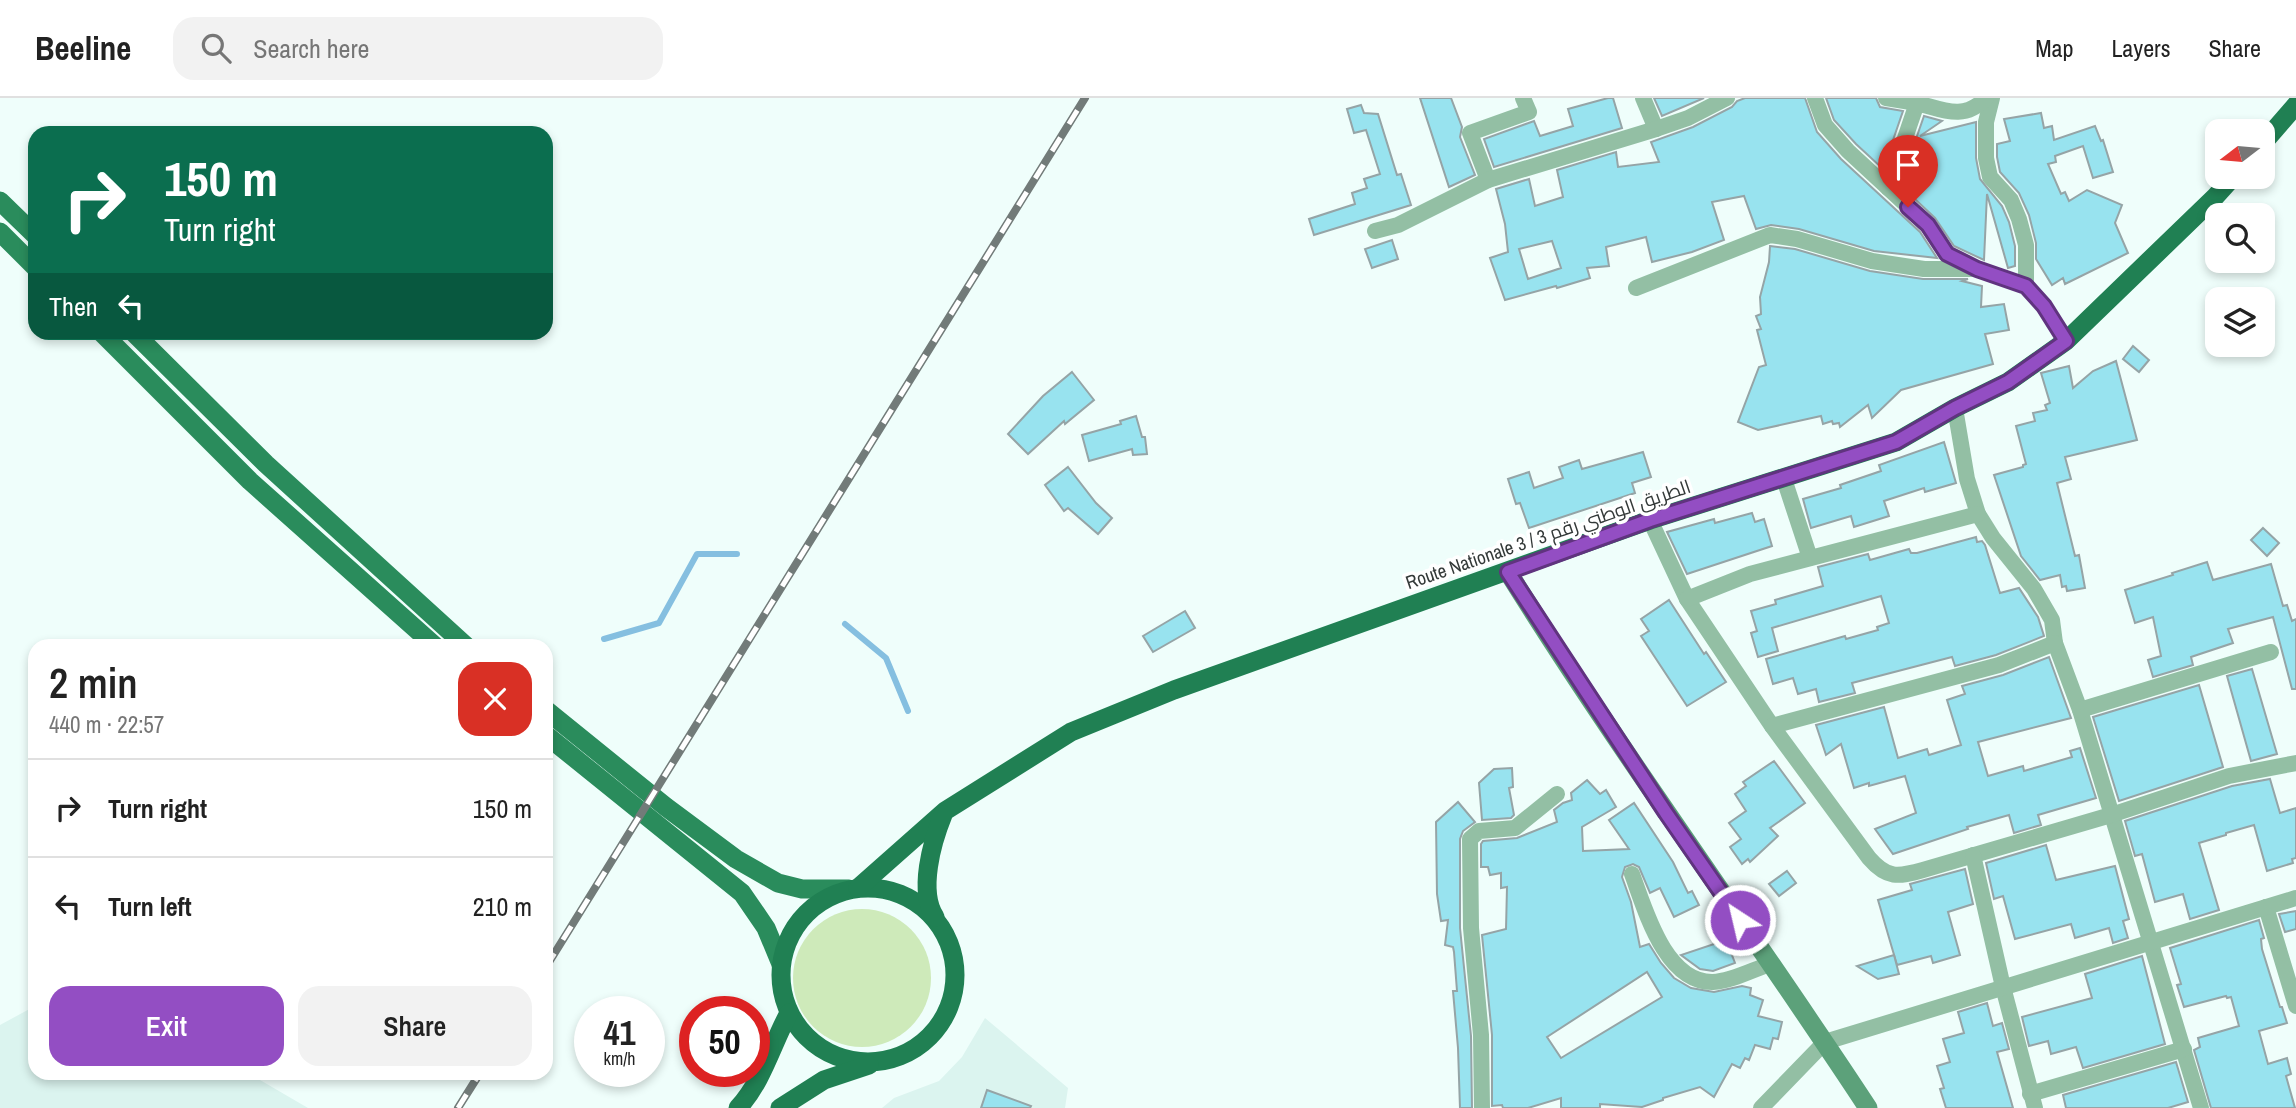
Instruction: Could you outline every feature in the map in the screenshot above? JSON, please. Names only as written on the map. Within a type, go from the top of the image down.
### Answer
[{"type":"highway","points":[[2275,130],[2296,106]]},
{"type":"highway","name":"Route Nationale 3 / الطريق الوطني رقم 3","points":[[945,811],[1071,732],[1174,690],[1650,520],[1896,442],[1955,408],[2008,382],[2066,341],[2222,189]]},
{"type":"highway","points":[[874,1063],[853,1062],[833,1056],[808,1038],[789,1013],[782,989],[781,964],[793,930],[804,916],[817,904],[854,888],[945,811]]},
{"type":"highway","points":[[780,1108],[824,1080],[904,1056],[930,1038],[948,1013],[956,983],[953,952],[929,908],[929,868],[934,838],[945,811]]},
{"type":"highway","points":[[854,888],[895,891],[912,899],[940,924]]},
{"type":"highway","points":[[738,1108],[764,1069],[789,1013]]},
{"type":"main road","points":[[0,201],[28,228]]},
{"type":"main road","points":[[0,232],[28,260]]},
{"type":"main road","points":[[109,340],[250,481],[427,639]]},
{"type":"main road","points":[[141,340],[266,464],[458,639]]},
{"type":"main road","points":[[1508,572],[1665,811],[1868,1108]]},
{"type":"main road","points":[[553,716],[736,859],[778,883],[802,889],[854,888]]},
{"type":"main road","points":[[553,741],[742,893],[766,928],[781,964]]},
{"type":"street","points":[[1488,180],[1470,133],[1529,112],[1523,98]]},
{"type":"street","points":[[1643,98],[1656,129]]},
{"type":"street","points":[[1375,231],[1398,225],[1488,180],[1656,129],[1688,118],[1727,98]]},
{"type":"street","points":[[1886,98],[1960,114],[1978,106],[1986,98]]},
{"type":"street","points":[[1992,98],[1986,122],[1986,158],[1990,177],[2011,200],[2019,219],[2026,245],[2026,286]]},
{"type":"street","points":[[1819,99],[1825,125],[1848,151],[1928,225],[1947,254],[1977,269],[2026,286],[2044,306],[2066,341]]},
{"type":"street","points":[[1888,188],[1917,103]]},
{"type":"street","points":[[1636,288],[1770,235],[1797,239],[1872,261],[1923,269],[1977,269]]},
{"type":"street","points":[[1955,408],[1967,479],[1978,514],[2040,599],[2052,620],[2055,643],[2080,710],[2202,1108]]},
{"type":"street","points":[[1784,479],[1810,558]]},
{"type":"street","points":[[1687,599],[1750,574],[1978,514]]},
{"type":"street","points":[[1650,520],[1687,599],[1772,726],[1878,868],[1888,874],[1909,874],[2111,815],[2229,776],[2296,763]]},
{"type":"street","points":[[1772,726],[1999,665],[2055,643]]},
{"type":"street","points":[[2080,710],[2272,652]]},
{"type":"street","points":[[1482,1108],[1481,1035],[1471,928],[1471,839],[1479,831],[1515,828],[1557,794]]},
{"type":"street","points":[[1973,855],[2032,1101],[2184,1049]]},
{"type":"street","points":[[1632,874],[1668,956],[1690,976],[1715,982],[1770,964]]},
{"type":"street","points":[[1760,1108],[1825,1042],[2296,898]]},
{"type":"street","points":[[2266,907],[2296,1006]]},
{"type":"shaded area","points":[[28,1010],[28,1080],[260,1080],[308,1108],[0,1108],[0,1025]]},
{"type":"shaded area","points":[[985,1018],[1068,1088],[1065,1108],[882,1108],[894,1098],[939,1081],[962,1057]]},
{"type":"green space","points":[[862,909],[888,914],[911,929],[926,952],[931,978],[926,1004],[911,1027],[888,1042],[862,1047],[836,1042],[813,1027],[798,1004],[793,978],[798,952],[813,929],[836,914]]},
{"type":"building","points":[[1420,98],[1451,98],[1462,127],[1460,137],[1475,175],[1449,187]]},
{"type":"building","points":[[1613,98],[1622,128],[1494,167],[1484,139],[1534,121],[1540,136],[1573,126],[1568,109]]},
{"type":"building","points":[[1654,98],[1704,98],[1662,116]]},
{"type":"building","points":[[1745,98],[1805,98],[1817,132],[1841,159],[1920,232],[1937,258],[1874,251],[1799,229],[1771,225],[1756,229],[1744,196],[1712,202],[1724,240],[1692,252],[1652,262],[1646,237],[1606,247],[1609,266],[1587,268],[1590,278],[1505,300],[1490,258],[1508,252],[1505,224],[1496,189],[1529,179],[1535,206],[1563,197],[1557,170],[1616,152],[1618,167],[1659,162],[1651,142],[1693,127],[1732,107]],"holes":[[[1552,241],[1561,268],[1528,279],[1519,249]]]},
{"type":"building","points":[[1826,98],[1876,98],[1880,107],[1903,111],[1883,169],[1834,120]]},
{"type":"building","points":[[1361,105],[1364,113],[1378,114],[1397,175],[1401,174],[1411,205],[1314,235],[1309,219],[1355,204],[1352,193],[1367,188],[1364,179],[1380,174],[1366,130],[1354,133],[1347,109]]},
{"type":"building","points":[[2041,113],[2044,128],[2052,126],[2054,140],[2095,126],[2101,141],[2103,140],[2113,172],[2093,178],[2083,146],[2055,156],[2056,162],[2048,164],[2061,194],[2065,192],[2069,201],[2087,190],[2122,205],[2115,223],[2128,253],[2065,284],[2063,278],[2052,285],[2036,259],[2036,243],[2029,215],[2019,193],[2000,172],[1997,157],[1997,144],[2010,141],[2004,119]]},
{"type":"building","points":[[1924,116],[1942,121],[1920,136],[1976,122],[1976,158],[1980,179],[2002,206],[2009,222],[2015,246],[2015,266],[2008,268],[1987,194],[1984,260],[1954,246],[1935,218],[1900,185]]},
{"type":"building","points":[[1392,240],[1398,259],[1372,268],[1365,249]]},
{"type":"building","points":[[1770,246],[1795,249],[1870,271],[1923,279],[1968,279],[1962,281],[1982,286],[1981,307],[2004,304],[2009,330],[1985,334],[1993,364],[1901,390],[1872,418],[1868,405],[1840,427],[1839,423],[1833,424],[1832,421],[1823,424],[1821,416],[1758,430],[1738,422],[1759,367],[1766,365],[1757,330],[1761,329],[1756,316],[1761,314],[1760,297]]},
{"type":"building","points":[[2133,346],[2149,360],[2139,372],[2123,359]]},
{"type":"building","points":[[2116,361],[2137,440],[2065,457],[2071,479],[2057,483],[2075,556],[2079,555],[2085,588],[2067,591],[2066,586],[2062,587],[2060,575],[2040,580],[2021,556],[1994,475],[2026,464],[2016,426],[2035,421],[2033,413],[2047,410],[2045,405],[2050,403],[2041,373],[2069,366],[2073,388],[2093,371]]},
{"type":"building","points":[[1072,372],[1094,400],[1065,424],[1064,421],[1028,454],[1008,434],[1043,396]]},
{"type":"building","points":[[1136,416],[1142,437],[1145,437],[1147,454],[1133,455],[1132,449],[1089,461],[1082,435],[1121,424],[1120,421]]},
{"type":"building","points":[[1944,442],[1956,483],[1925,492],[1924,488],[1884,501],[1889,516],[1854,527],[1851,516],[1811,528],[1803,499],[1841,488],[1840,485],[1881,471],[1879,465]]},
{"type":"building","points":[[1643,452],[1651,477],[1632,483],[1635,493],[1529,528],[1520,503],[1516,504],[1508,479],[1529,472],[1534,488],[1563,478],[1559,467],[1579,460],[1582,469]]},
{"type":"building","points":[[1068,467],[1096,503],[1112,518],[1098,534],[1068,508],[1064,511],[1045,485]]},
{"type":"building","points":[[1752,513],[1755,522],[1764,519],[1772,546],[1687,574],[1667,532],[1714,519],[1715,523]]},
{"type":"building","points":[[2263,528],[2279,543],[2267,556],[2251,540]]},
{"type":"building","points":[[1976,537],[1977,542],[1982,541],[1985,545],[2000,593],[2019,588],[2038,617],[2044,636],[1996,655],[1955,666],[1952,657],[1852,683],[1855,693],[1819,702],[1816,689],[1798,694],[1793,678],[1773,684],[1766,659],[1845,636],[1846,639],[1878,630],[1877,627],[1889,623],[1881,596],[1772,628],[1778,651],[1758,657],[1751,633],[1757,631],[1751,611],[1776,604],[1775,600],[1823,586],[1818,567],[1868,554],[1870,560],[1909,549],[1911,553],[1917,553]]},
{"type":"building","points":[[2207,562],[2213,580],[2271,564],[2283,606],[2287,605],[2292,621],[2296,619],[2296,689],[2292,689],[2273,617],[2228,629],[2233,643],[2191,657],[2193,665],[2153,677],[2148,660],[2161,656],[2153,617],[2135,623],[2125,590]]},
{"type":"building","points":[[1669,600],[1726,682],[1687,706],[1641,636],[1649,631],[1641,619]]},
{"type":"building","points":[[1185,611],[1195,628],[1153,652],[1143,636]]},
{"type":"building","points":[[2049,657],[2071,718],[1978,742],[1988,776],[2023,766],[2024,771],[2072,757],[2070,751],[2080,748],[2096,798],[2038,815],[2041,825],[2014,833],[2009,815],[1893,854],[1875,829],[1916,813],[1905,776],[1854,788],[1841,744],[1826,755],[1816,725],[1884,707],[1898,758],[1927,749],[1929,755],[1961,745],[1947,700],[1965,694],[1962,686],[2003,675]]},
{"type":"building","points":[[2252,669],[2277,754],[2251,761],[2227,676]]},
{"type":"building","points":[[2199,685],[2223,767],[2119,801],[2093,717]]},
{"type":"building","points":[[1774,761],[1805,803],[1770,828],[1778,836],[1750,862],[1748,859],[1742,864],[1730,847],[1741,839],[1729,823],[1746,811],[1735,794],[1746,786],[1743,782]]},
{"type":"building","points":[[1512,768],[1513,787],[1509,788],[1514,815],[1511,818],[1482,820],[1479,783],[1494,769]]},
{"type":"building","points":[[2270,779],[2280,813],[2296,808],[2296,858],[2292,859],[2293,863],[2267,871],[2254,825],[2199,843],[2219,910],[2190,919],[2183,894],[2155,902],[2142,854],[2135,856],[2125,821],[2232,786]]},
{"type":"building","points":[[1587,780],[1600,794],[1606,790],[1616,807],[1582,827],[1583,851],[1629,849],[1609,820],[1634,803],[1673,862],[1688,893],[1692,891],[1699,905],[1674,917],[1660,888],[1650,893],[1639,867],[1633,864],[1625,867],[1622,877],[1631,902],[1640,947],[1649,944],[1674,978],[1691,988],[1714,992],[1742,986],[1751,988],[1750,995],[1763,1000],[1758,1016],[1782,1022],[1778,1039],[1773,1038],[1770,1049],[1755,1045],[1749,1060],[1745,1058],[1740,1068],[1732,1064],[1714,1097],[1700,1087],[1642,1107],[1600,1104],[1600,1108],[1561,1108],[1561,1098],[1528,1108],[1492,1106],[1492,1035],[1482,935],[1506,929],[1507,887],[1501,888],[1501,873],[1490,875],[1488,867],[1481,867],[1481,844],[1483,841],[1517,838],[1557,822],[1554,810],[1572,800],[1571,793]],"holes":[[[1647,972],[1662,997],[1561,1058],[1547,1037]]]},
{"type":"building","points":[[1458,802],[1475,822],[1463,831],[1460,839],[1460,928],[1471,1036],[1472,1108],[1460,1108],[1453,991],[1457,991],[1454,952],[1453,947],[1445,945],[1448,920],[1441,921],[1437,894],[1436,822]]},
{"type":"building","points":[[2046,845],[2056,880],[2115,866],[2129,919],[2123,921],[2128,938],[2113,943],[2109,928],[2075,938],[2071,924],[2015,939],[2003,896],[1994,899],[1986,863]]},
{"type":"building","points":[[1965,869],[1973,904],[1948,912],[1960,955],[1933,963],[1931,956],[1897,965],[1878,900],[1912,890],[1910,884]]},
{"type":"building","points":[[1787,871],[1796,883],[1779,896],[1769,884]]},
{"type":"building","points":[[2296,911],[2296,929],[2285,932],[2279,914]]},
{"type":"building","points":[[2259,920],[2264,938],[2261,939],[2262,949],[2287,1023],[2259,1031],[2268,1064],[2287,1058],[2291,1074],[2286,1076],[2295,1108],[2211,1108],[2194,1050],[2200,1047],[2198,1038],[2239,1026],[2231,997],[2184,1007],[2177,985],[2181,984],[2170,948]]},
{"type":"building","points":[[1726,940],[1735,963],[1713,971],[1700,969],[1681,955]]},
{"type":"building","points":[[1894,955],[1899,974],[1878,979],[1857,966]]},
{"type":"building","points":[[2142,956],[2165,1044],[2083,1068],[2076,1047],[2051,1054],[2048,1041],[2029,1046],[2022,1017],[2092,998],[2085,974]]},
{"type":"building","points":[[1987,1003],[1993,1026],[2002,1023],[2009,1049],[1997,1052],[2013,1108],[1946,1108],[1940,1089],[1944,1088],[1937,1066],[1950,1062],[1943,1039],[1964,1033],[1958,1012]]},
{"type":"building","points":[[2176,1062],[2188,1102],[2168,1108],[2066,1108],[2063,1095]]},
{"type":"building","points":[[987,1090],[1031,1106],[981,1108]]},
{"type":"waterway","points":[[604,639],[659,623],[697,554],[737,554]]},
{"type":"waterway","points":[[845,624],[886,658],[908,711]]},
{"type":"railway","points":[[553,956],[1085,98]]},
{"type":"railway","points":[[458,1108],[476,1080]]},
{"type":"route","points":[[1740,920],[1666,813],[1508,572],[1650,520],[1896,442],[1955,408],[2008,382],[2066,341],[2044,306],[2026,286],[1977,269],[1947,254],[1928,225],[1908,207]]}]
